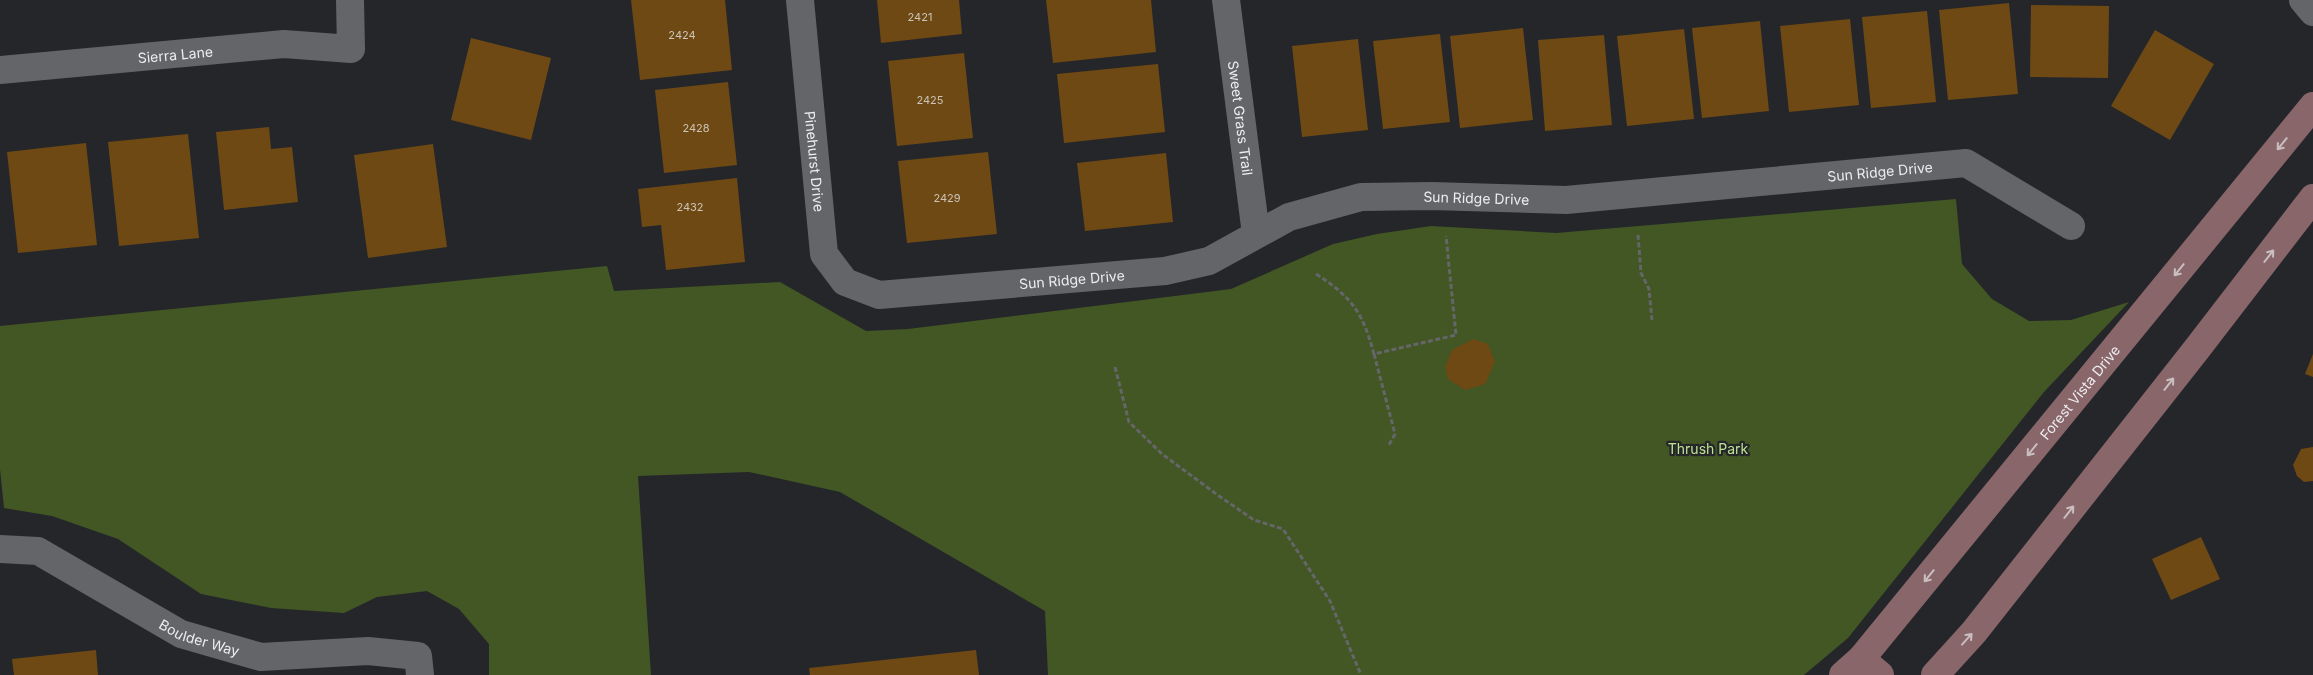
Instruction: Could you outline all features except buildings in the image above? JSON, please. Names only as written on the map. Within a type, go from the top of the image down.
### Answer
[{"type":"main road","name":"Forest Vista Drive","points":[[1862,670],[2313,106]]},
{"type":"main road","points":[[1935,675],[1980,624],[2313,198]]},
{"type":"street","name":"Sierra Lane","points":[[0,70],[284,44],[352,49],[350,0]]},
{"type":"street","name":"Pinehurst Drive","points":[[800,0],[824,254],[845,282],[878,295]]},
{"type":"street","name":"Sweet Grass Trail","points":[[1226,0],[1256,234]]},
{"type":"street","points":[[2303,0],[2313,12]]},
{"type":"street","name":"Sun Ridge Drive","points":[[878,295],[1165,271],[1209,261],[1289,217],[1362,197],[1431,196],[1566,200],[1966,163],[2071,226]]},
{"type":"street","name":"Boulder Way","points":[[0,549],[38,550],[181,634],[261,657],[368,651],[419,666]]},
{"type":"path","points":[[1638,234],[1641,273],[1649,289],[1652,320]]},
{"type":"path","points":[[1374,354],[1456,335],[1446,236]]},
{"type":"path","points":[[1316,274],[1348,298],[1366,325],[1395,434],[1389,445]]},
{"type":"path","points":[[1115,367],[1128,422],[1162,454],[1219,496],[1254,520],[1283,529],[1330,601],[1361,675]]},
{"type":"green space","name":"Thrush Park","points":[[1956,199],[1962,264],[1992,299],[2029,321],[2071,320],[2129,302],[2044,392],[1848,638],[1804,675],[1048,675],[1045,611],[840,492],[749,472],[638,476],[651,675],[489,675],[489,644],[459,609],[427,591],[377,597],[344,613],[271,608],[201,594],[118,539],[52,516],[4,508],[0,469],[0,326],[607,266],[614,291],[780,282],[866,331],[908,329],[1231,289],[1333,244],[1377,234],[1431,226],[1556,233]]}]
